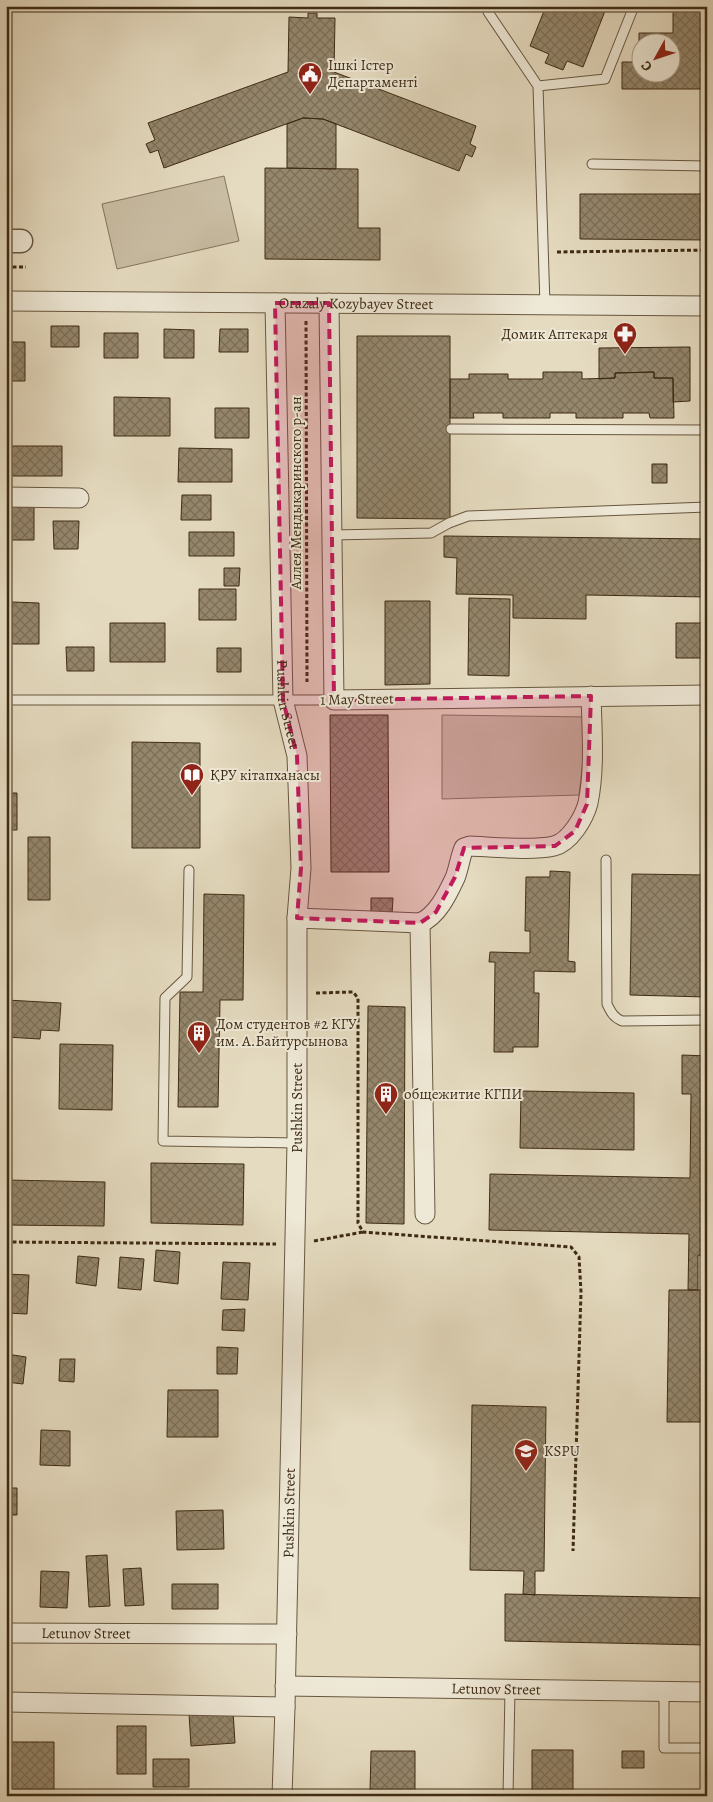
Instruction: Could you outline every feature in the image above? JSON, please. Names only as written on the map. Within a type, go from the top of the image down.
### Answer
[{"type":"street","name":"Orazaly Kozybayev Street","points":[[6,301],[707,306]]},
{"type":"street","name":"Pushkin Street","points":[[275,303],[283,691],[297,756],[301,868],[297,918],[297,1143],[282,1796]]},
{"type":"street","points":[[329,303],[334,691]]},
{"type":"street","points":[[6,497],[78,498]]},
{"type":"street","name":"1 May Street","points":[[334,691],[591,696],[707,695]]},
{"type":"street","points":[[297,918],[420,923],[429,919],[436,912],[455,877],[464,848],[470,846],[540,848],[555,846],[566,840],[575,831],[588,804],[592,761],[591,696]]},
{"type":"street","points":[[420,923],[425,1214]]},
{"type":"street","name":"Letunov Street","points":[[6,1632],[287,1634]]},
{"type":"street","name":"Letunov Street","points":[[286,1686],[707,1692]]},
{"type":"street","points":[[6,1702],[285,1707]]},
{"type":"lane","points":[[490,6],[488,12],[538,86],[545,305]]},
{"type":"lane","points":[[538,86],[605,79],[634,6]]},
{"type":"lane","points":[[592,164],[707,166]]},
{"type":"lane","points":[[451,429],[707,430]]},
{"type":"lane","points":[[332,536],[431,533],[449,523],[468,516],[707,507]]},
{"type":"lane","name":"1 May Street","points":[[6,700],[334,691]]},
{"type":"lane","points":[[606,860],[607,1004],[611,1013],[615,1018],[622,1021],[707,1020]]},
{"type":"lane","points":[[189,870],[187,977],[165,998],[163,1141],[297,1143]]},
{"type":"lane","points":[[508,1796],[510,1690]]},
{"type":"lane","points":[[664,1692],[664,1748],[707,1748]]},
{"type":"path","points":[[543,252],[707,250]]},
{"type":"path","points":[[6,267],[26,267]]},
{"type":"path","name":"Аллея Мендыкаринского р-ан","points":[[306,303],[308,682]]},
{"type":"path","points":[[283,691],[308,682],[334,691]]},
{"type":"path","points":[[297,993],[353,992],[358,998],[358,1223],[363,1232]]},
{"type":"path","points":[[6,1242],[295,1244],[363,1232],[571,1247],[579,1257],[581,1292],[573,1551]]},
{"type":"highlighted area","points":[[275,303],[329,303],[334,700],[591,696],[587,804],[575,831],[555,846],[464,848],[455,877],[436,912],[420,923],[297,918],[301,868],[297,756],[283,700]]},
{"type":"shaded area","points":[[224,176],[239,241],[117,269],[102,204]]},
{"type":"shaded area","points":[[442,715],[588,717],[579,795],[442,799]]},
{"type":"building","points":[[546,6],[607,6],[583,67],[567,61],[563,70],[545,63],[549,54],[530,46]]},
{"type":"building","points":[[673,6],[707,6],[707,89],[622,89],[622,62],[630,62],[630,82],[680,82],[680,32],[673,32]]},
{"type":"building","name":"Ішкі Істер Департаменті","points":[[308,13],[317,13],[317,18],[335,18],[334,72],[476,126],[470,144],[476,147],[472,157],[466,154],[459,171],[323,119],[303,118],[164,168],[158,150],[150,153],[146,144],[155,140],[148,123],[288,72],[289,17],[308,18]]},
{"type":"building","points":[[303,118],[323,119],[336,124],[336,169],[287,168],[287,124]]},
{"type":"building","points":[[265,168],[358,169],[358,228],[380,228],[380,260],[265,259]]},
{"type":"building","points":[[580,194],[707,194],[707,240],[580,239]]},
{"type":"building","points":[[51,326],[79,326],[79,347],[51,347]]},
{"type":"building","points":[[164,329],[194,330],[194,358],[164,358]]},
{"type":"building","points":[[220,329],[248,329],[248,352],[219,352]]},
{"type":"building","points":[[104,333],[138,333],[138,358],[104,358]]},
{"type":"building","points":[[357,336],[450,336],[450,519],[357,518]]},
{"type":"building","points":[[6,342],[25,342],[25,381],[6,381]]},
{"type":"building","points":[[690,347],[690,401],[673,402],[673,378],[654,378],[654,372],[615,373],[615,378],[599,379],[599,348]]},
{"type":"building","points":[[543,372],[582,372],[582,379],[615,378],[615,373],[654,372],[654,378],[673,378],[674,418],[650,418],[649,413],[623,413],[623,418],[576,418],[576,413],[550,413],[550,418],[503,418],[503,413],[473,413],[474,418],[450,418],[450,379],[469,379],[469,374],[508,374],[508,379],[543,379]]},
{"type":"building","points":[[114,397],[170,398],[170,436],[114,436]]},
{"type":"building","points":[[215,408],[249,408],[249,438],[215,438]]},
{"type":"building","points":[[11,446],[62,446],[62,476],[11,476]]},
{"type":"building","points":[[179,448],[232,449],[232,482],[178,482]]},
{"type":"building","points":[[652,464],[667,464],[667,483],[652,483]]},
{"type":"building","points":[[182,495],[211,495],[211,520],[181,520]]},
{"type":"building","points":[[6,506],[34,506],[34,540],[6,540]]},
{"type":"building","points":[[53,521],[79,521],[78,549],[54,549]]},
{"type":"building","points":[[189,532],[234,532],[234,556],[189,556]]},
{"type":"building","points":[[444,536],[707,539],[707,597],[586,595],[586,619],[513,618],[513,595],[456,594],[457,558],[444,557]]},
{"type":"building","points":[[224,568],[240,568],[239,586],[224,586]]},
{"type":"building","points":[[199,589],[236,589],[236,620],[199,620]]},
{"type":"building","points":[[469,598],[510,599],[509,676],[468,675]]},
{"type":"building","points":[[385,601],[430,601],[430,684],[385,685]]},
{"type":"building","points":[[12,602],[39,603],[39,644],[12,644]]},
{"type":"building","points":[[110,623],[165,623],[165,662],[110,662]]},
{"type":"building","points":[[676,623],[707,623],[707,658],[676,658]]},
{"type":"building","points":[[66,647],[94,647],[94,671],[67,671]]},
{"type":"building","points":[[217,648],[241,648],[241,672],[217,672]]},
{"type":"building","points":[[330,715],[388,715],[389,872],[331,872]]},
{"type":"building","points":[[132,742],[200,743],[200,848],[132,848]]},
{"type":"building","points":[[6,793],[17,793],[17,830],[6,830]]},
{"type":"building","points":[[28,837],[50,837],[50,900],[28,900]]},
{"type":"building","points":[[550,871],[570,872],[568,961],[575,962],[575,972],[534,971],[534,993],[539,993],[538,1047],[513,1047],[513,1052],[494,1052],[495,962],[489,962],[490,952],[530,953],[530,931],[525,931],[526,877],[550,877]]},
{"type":"building","points":[[632,874],[707,875],[707,997],[630,995]]},
{"type":"building","name":"Дом студентов #2 КГУ им. А.Байтурсынова","points":[[204,894],[244,895],[243,1000],[220,1000],[218,1107],[178,1107],[180,992],[203,992]]},
{"type":"building","points":[[371,898],[393,898],[392,914],[371,914]]},
{"type":"building","points":[[6,1000],[61,1003],[59,1031],[41,1030],[40,1039],[6,1037]]},
{"type":"building","name":"общежитие КГПИ","points":[[368,1006],[405,1007],[404,1224],[366,1223]]},
{"type":"building","points":[[60,1044],[113,1045],[112,1110],[59,1109]]},
{"type":"building","points":[[682,1055],[707,1056],[707,1256],[698,1255],[698,1290],[688,1290],[689,1234],[489,1230],[490,1174],[690,1178],[691,1094],[682,1094]]},
{"type":"building","points":[[521,1091],[634,1093],[634,1150],[520,1148]]},
{"type":"building","points":[[151,1163],[244,1164],[243,1225],[151,1223]]},
{"type":"building","points":[[6,1180],[105,1182],[104,1226],[6,1225]]},
{"type":"building","points":[[156,1250],[180,1252],[178,1284],[154,1281]]},
{"type":"building","points":[[78,1256],[99,1258],[96,1286],[76,1283]]},
{"type":"building","points":[[120,1257],[144,1259],[141,1290],[118,1288]]},
{"type":"building","points":[[223,1262],[250,1263],[248,1300],[221,1299]]},
{"type":"building","points":[[6,1274],[29,1275],[27,1314],[6,1313]]},
{"type":"building","points":[[669,1290],[707,1290],[707,1422],[667,1422]]},
{"type":"building","points":[[245,1309],[244,1331],[222,1330],[223,1310]]},
{"type":"building","points":[[217,1347],[238,1348],[237,1374],[217,1374]]},
{"type":"building","points":[[7,1354],[26,1357],[23,1384],[6,1382]]},
{"type":"building","points":[[60,1359],[75,1359],[74,1382],[59,1381]]},
{"type":"building","points":[[168,1390],[218,1390],[218,1437],[167,1437]]},
{"type":"building","points":[[472,1405],[546,1407],[544,1571],[535,1571],[535,1595],[523,1594],[524,1571],[470,1570]]},
{"type":"building","points":[[41,1430],[70,1431],[70,1466],[40,1465]]},
{"type":"building","points":[[6,1488],[17,1488],[17,1515],[6,1515]]},
{"type":"building","points":[[223,1510],[224,1549],[177,1550],[176,1511]]},
{"type":"building","points":[[107,1555],[110,1606],[89,1607],[86,1556]]},
{"type":"building","points":[[141,1568],[144,1605],[125,1606],[123,1569]]},
{"type":"building","points":[[41,1571],[69,1572],[67,1608],[40,1607]]},
{"type":"building","points":[[172,1584],[218,1584],[218,1609],[172,1609]]},
{"type":"building","points":[[505,1594],[707,1598],[707,1645],[505,1641]]},
{"type":"building","points":[[233,1711],[235,1743],[191,1746],[189,1714]]},
{"type":"building","points":[[117,1726],[146,1726],[146,1774],[117,1774]]},
{"type":"building","points":[[6,1742],[54,1742],[54,1793],[6,1793]]},
{"type":"building","points":[[532,1750],[573,1750],[573,1796],[532,1796]]},
{"type":"building","points":[[371,1751],[415,1751],[415,1796],[364,1796],[364,1792],[370,1792]]},
{"type":"building","points":[[622,1751],[644,1751],[644,1768],[622,1768]]},
{"type":"building","points":[[153,1759],[189,1759],[189,1787],[153,1787]]},
{"type":"place","name":"Ішкі Істер Департаменті","points":[[310,95]]},
{"type":"place","name":"Домик Аптекаря","points":[[625,355]]},
{"type":"place","name":"ҚРУ кітапханасы","points":[[192,796]]},
{"type":"place","name":"Дом студентов #2 КГУ им. А.Байтурсынова","points":[[199,1054]]},
{"type":"place","name":"общежитие КГПИ","points":[[386,1115]]},
{"type":"place","name":"KSPU","points":[[526,1472]]}]
